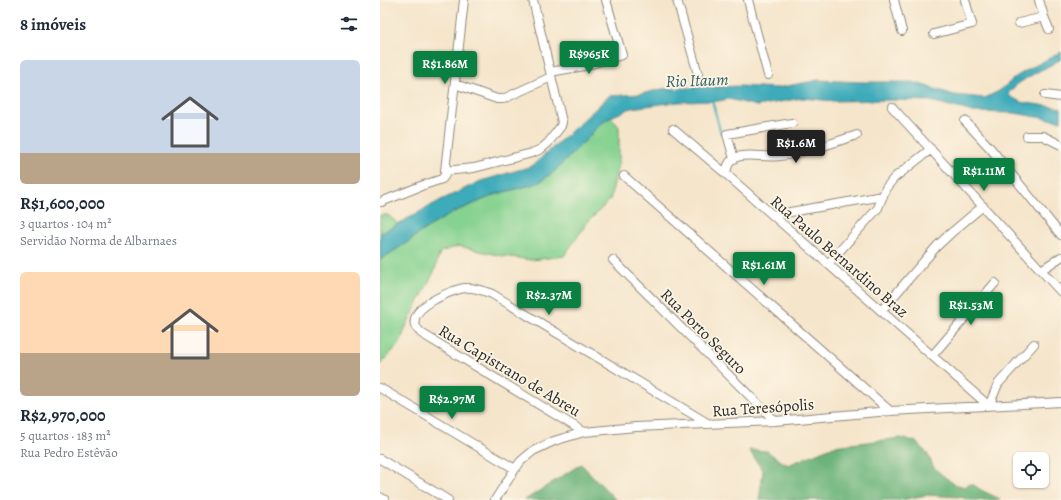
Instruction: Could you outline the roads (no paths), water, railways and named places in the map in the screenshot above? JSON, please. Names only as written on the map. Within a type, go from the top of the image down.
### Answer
[{"type":"street","points":[[381,202],[442,179],[445,175],[464,0]]},
{"type":"street","points":[[445,171],[487,166],[532,153],[541,149],[548,143],[561,126],[562,122],[533,0]]},
{"type":"street","points":[[455,84],[497,99],[503,98],[551,74],[622,55],[606,0]]},
{"type":"street","points":[[678,0],[698,74]]},
{"type":"street","points":[[748,0],[768,74]]},
{"type":"street","points":[[894,0],[902,31]]},
{"type":"street","points":[[934,34],[972,24],[966,0]]},
{"type":"street","points":[[1040,0],[1044,17],[1049,29]]},
{"type":"street","points":[[1019,23],[1044,17]]},
{"type":"street","points":[[1045,95],[1061,98]]},
{"type":"street","points":[[892,107],[1061,292]]},
{"type":"street","points":[[965,121],[991,149],[1061,235]]},
{"type":"street","points":[[734,159],[727,134],[792,123]]},
{"type":"street","name":"Rua Paulo Bernardino Braz","points":[[673,129],[773,215],[988,406]]},
{"type":"street","points":[[726,174],[730,161],[737,157],[772,157],[795,154],[857,135]]},
{"type":"street","points":[[1027,136],[1043,136],[1061,145]]},
{"type":"street","points":[[828,264],[878,208],[886,188],[894,178],[931,149]]},
{"type":"street","points":[[624,176],[890,411]]},
{"type":"street","points":[[773,215],[883,196]]},
{"type":"street","points":[[881,311],[937,246],[983,206]]},
{"type":"street","points":[[1041,270],[1061,257]]},
{"type":"street","name":"Rua Porto Seguro","points":[[613,260],[775,421]]},
{"type":"street","points":[[932,356],[995,283]]},
{"type":"street","name":"Rua Capistrano de Abreu","points":[[584,432],[421,333],[415,326],[417,314],[431,301],[443,294],[466,288],[492,294],[709,424]]},
{"type":"street","points":[[988,406],[998,384],[1034,344]]},
{"type":"street","points":[[380,388],[514,469]]},
{"type":"street","name":"Rua Teresópolis","points":[[495,500],[514,469],[528,455],[539,447],[584,432],[636,427],[775,421],[890,411],[1061,402]]},
{"type":"street","points":[[380,459],[448,500]]},
{"type":"street","points":[[380,497],[385,500]]},
{"type":"water","points":[[1061,52],[1061,59],[1025,79],[1008,94],[1020,102],[1061,108],[1061,121],[1014,113],[973,112],[931,101],[833,101],[802,98],[757,106],[729,99],[718,101],[677,102],[631,108],[611,117],[599,125],[555,171],[538,183],[497,194],[454,212],[425,229],[380,260],[380,234],[441,200],[481,181],[532,166],[609,96],[640,94],[662,89],[740,86],[777,88],[818,80],[913,82],[954,95],[985,98],[999,91],[1017,76]]},
{"type":"waterway","points":[[712,100],[721,134]]},
{"type":"water label","name":"Rio Itaum","points":[[697,80]]}]
